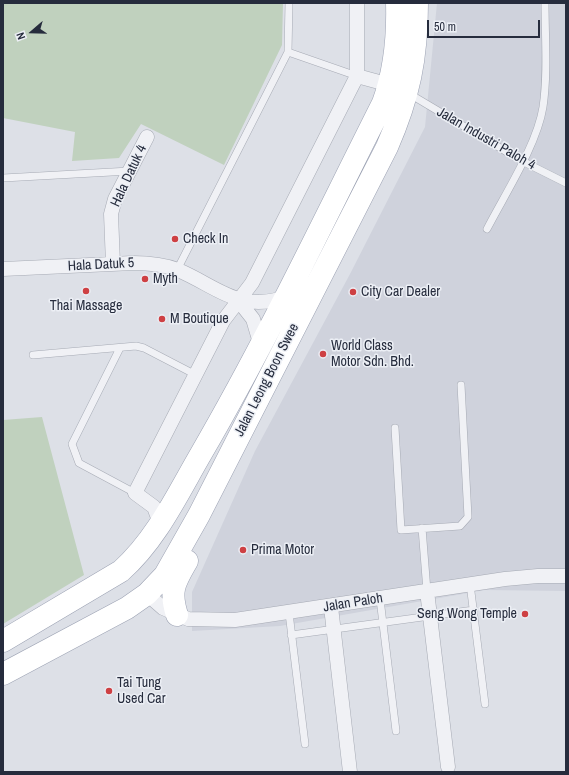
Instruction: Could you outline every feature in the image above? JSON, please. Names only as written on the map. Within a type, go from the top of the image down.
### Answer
[{"type":"main road","name":"Jalan Leong Boon Swee","points":[[3,674],[126,608],[147,594],[165,575],[199,515],[387,147],[398,121],[399,88],[396,44],[397,3]]},
{"type":"main road","name":"Jalan Leong Boon Swee","points":[[11,637],[121,571],[136,558],[160,523],[261,347],[383,103],[399,88],[414,61],[417,3]]},
{"type":"main road","points":[[11,637],[118,589],[134,588],[147,594],[149,575],[180,512],[209,440]]},
{"type":"main road","points":[[177,615],[172,594],[175,583],[193,546],[199,515]]},
{"type":"street","points":[[160,523],[154,507],[135,493],[223,321],[252,283],[357,76],[357,3]]},
{"type":"street","points":[[357,76],[399,88]]},
{"type":"street","name":"Hala Datuk 4","points":[[113,264],[111,214],[115,200],[147,137]]},
{"type":"street","name":"Hala Datuk 5","points":[[3,269],[155,263],[177,270],[238,300],[260,302],[274,301],[286,297]]},
{"type":"street","name":"Hala Datuk 5","points":[[238,300],[253,319],[261,347]]},
{"type":"street","name":"Jalan Paloh","points":[[147,594],[163,608],[177,615],[188,619],[217,621],[289,614],[470,584],[538,576],[566,576]]},
{"type":"street","points":[[427,592],[448,766]]},
{"type":"street","points":[[331,607],[350,772]]},
{"type":"lane","points":[[177,270],[288,52],[289,3]]},
{"type":"lane","points":[[487,229],[537,130],[543,108],[545,85],[545,3]]},
{"type":"lane","points":[[288,52],[357,76]]},
{"type":"lane","name":"Jalan Industri Paloh 4","points":[[399,88],[522,161],[566,183]]},
{"type":"lane","points":[[3,178],[130,171]]},
{"type":"lane","points":[[33,355],[136,346],[144,348],[196,375]]},
{"type":"lane","points":[[120,348],[72,444],[79,463],[135,493]]},
{"type":"lane","points":[[395,428],[401,530],[460,526],[468,517],[461,385]]},
{"type":"lane","points":[[422,528],[427,592]]},
{"type":"lane","points":[[470,584],[485,704]]},
{"type":"lane","points":[[380,599],[396,731]]},
{"type":"lane","points":[[291,635],[474,610]]},
{"type":"lane","points":[[289,614],[305,744]]},
{"type":"shaded area","points":[[437,3],[566,3],[566,591],[485,590],[280,626],[192,631],[192,592],[255,451],[350,274],[425,127]]},
{"type":"green space","points":[[3,3],[283,3],[282,45],[224,165],[141,124],[119,158],[72,161],[75,132],[3,118]]},
{"type":"green space","points":[[42,417],[84,575],[3,624],[3,420]]},
{"type":"place","name":"Check In","points":[[175,239]]},
{"type":"place","name":"Myth","points":[[145,279]]},
{"type":"place","name":"Thai Massage","points":[[86,291]]},
{"type":"place","name":"City Car Dealer","points":[[353,292]]},
{"type":"place","name":"M Boutique","points":[[162,319]]},
{"type":"place","name":"World Class Motor Sdn. Bhd.","points":[[323,354]]},
{"type":"place","name":"Prima Motor","points":[[243,550]]},
{"type":"place","name":"Seng Wong Temple","points":[[525,614]]},
{"type":"place","name":"Tai Tung Used Car","points":[[109,691]]}]
